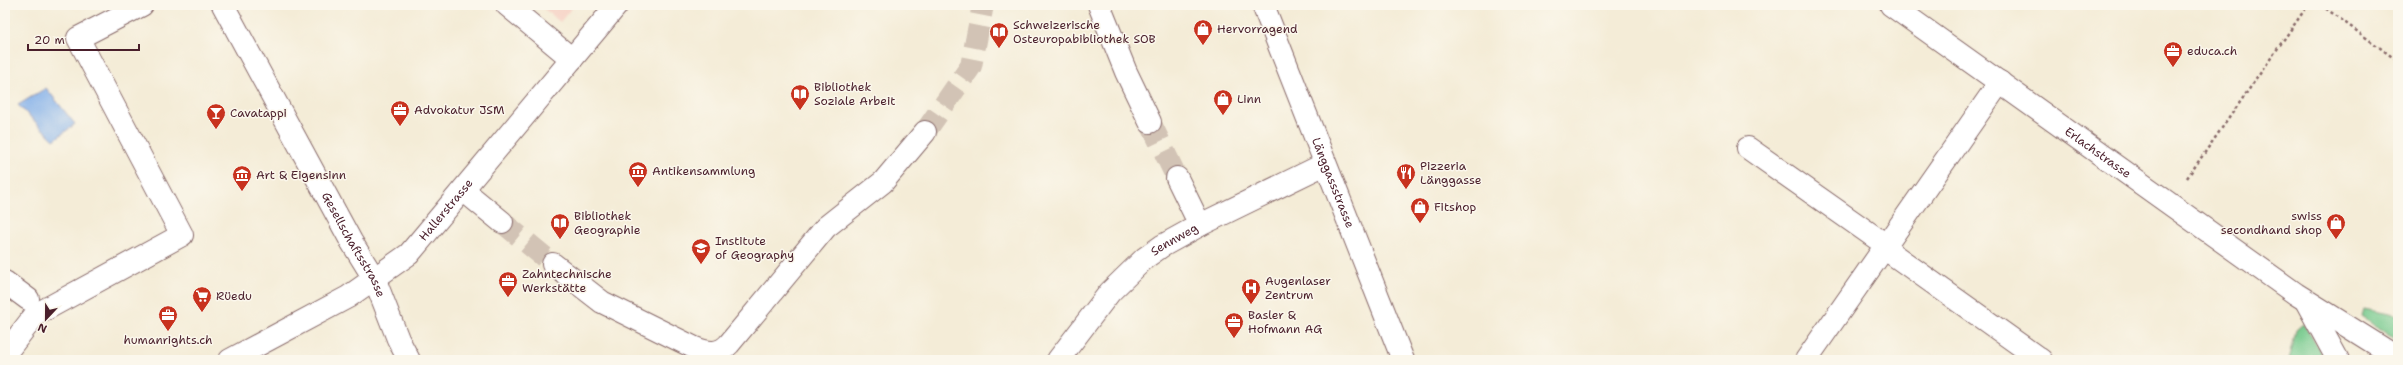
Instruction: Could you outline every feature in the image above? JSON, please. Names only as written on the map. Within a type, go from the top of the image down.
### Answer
[{"type":"street","points":[[5,354],[36,315],[182,235],[78,38],[142,5]]},
{"type":"street","name":"Gesellschaftsstrasse","points":[[223,5],[351,241],[375,280],[398,339],[409,360]]},
{"type":"street","points":[[507,5],[572,59]]},
{"type":"street","name":"Hallerstrasse","points":[[230,360],[348,297],[375,280],[409,254],[617,5]]},
{"type":"street","points":[[1099,5],[1126,72],[1150,122]]},
{"type":"street","name":"Länggassstrasse","points":[[1263,5],[1403,360]]},
{"type":"street","name":"Erlachstrasse","points":[[1891,5],[2305,300],[2398,358]]},
{"type":"street","points":[[1806,360],[2000,82]]},
{"type":"street","points":[[553,264],[593,296],[611,307],[695,348],[708,352],[718,352],[729,344],[826,227],[883,182],[925,132]]},
{"type":"street","points":[[1748,148],[2041,360]]},
{"type":"street","name":"Sennweg","points":[[1058,360],[1110,292],[1131,270],[1162,246],[1200,225],[1325,164]]},
{"type":"street","points":[[1177,178],[1200,225]]},
{"type":"street","points":[[463,190],[502,222]]},
{"type":"street","points":[[5,282],[28,300]]},
{"type":"street","name":"Erlachstrasse","points":[[2305,300],[2338,360]]},
{"type":"path","points":[[2183,183],[2308,5]]},
{"type":"path","points":[[2321,5],[2398,60]]},
{"type":"shaded area","points":[[539,5],[574,5],[560,22]]},
{"type":"green space","points":[[2364,309],[2398,316],[2398,341],[2362,316]]},
{"type":"green space","points":[[2303,324],[2317,345],[2323,360],[2289,360],[2296,330]]},
{"type":"water","points":[[46,88],[75,124],[54,140],[18,105]]},
{"type":"tunnel","points":[[925,132],[971,66],[983,5]]},
{"type":"tunnel","points":[[1150,122],[1177,178]]},
{"type":"tunnel","points":[[502,222],[553,264]]},
{"type":"place","name":"Hervorragend","points":[[1203,46]]},
{"type":"place","name":"Schweizerische Osteuropabibliothek SOB","points":[[999,49]]},
{"type":"place","name":"educa.ch","points":[[2173,68]]},
{"type":"place","name":"Bibliothek Soziale Arbeit","points":[[800,111]]},
{"type":"place","name":"Linn","points":[[1223,116]]},
{"type":"place","name":"Advokatur JSM","points":[[400,127]]},
{"type":"place","name":"Cavatappi","points":[[216,130]]},
{"type":"place","name":"Antikensammlung","points":[[638,188]]},
{"type":"place","name":"Pizzeria Länggasse","points":[[1406,190]]},
{"type":"place","name":"Art & Eigensinn","points":[[242,192]]},
{"type":"place","name":"Fitshop","points":[[1420,224]]},
{"type":"place","name":"Bibliothek Geographie","points":[[560,240]]},
{"type":"place","name":"swiss secondhand shop","points":[[2336,240]]},
{"type":"place","name":"Institute of Geography","points":[[701,265]]},
{"type":"place","name":"Zahntechnische Werkstätte","points":[[508,298]]},
{"type":"place","name":"Augenlaser Zentrum","points":[[1251,305]]},
{"type":"place","name":"Rüedu","points":[[202,313]]},
{"type":"place","name":"humanrights.ch","points":[[168,332]]},
{"type":"place","name":"Basler & Hofmann AG","points":[[1234,339]]}]
